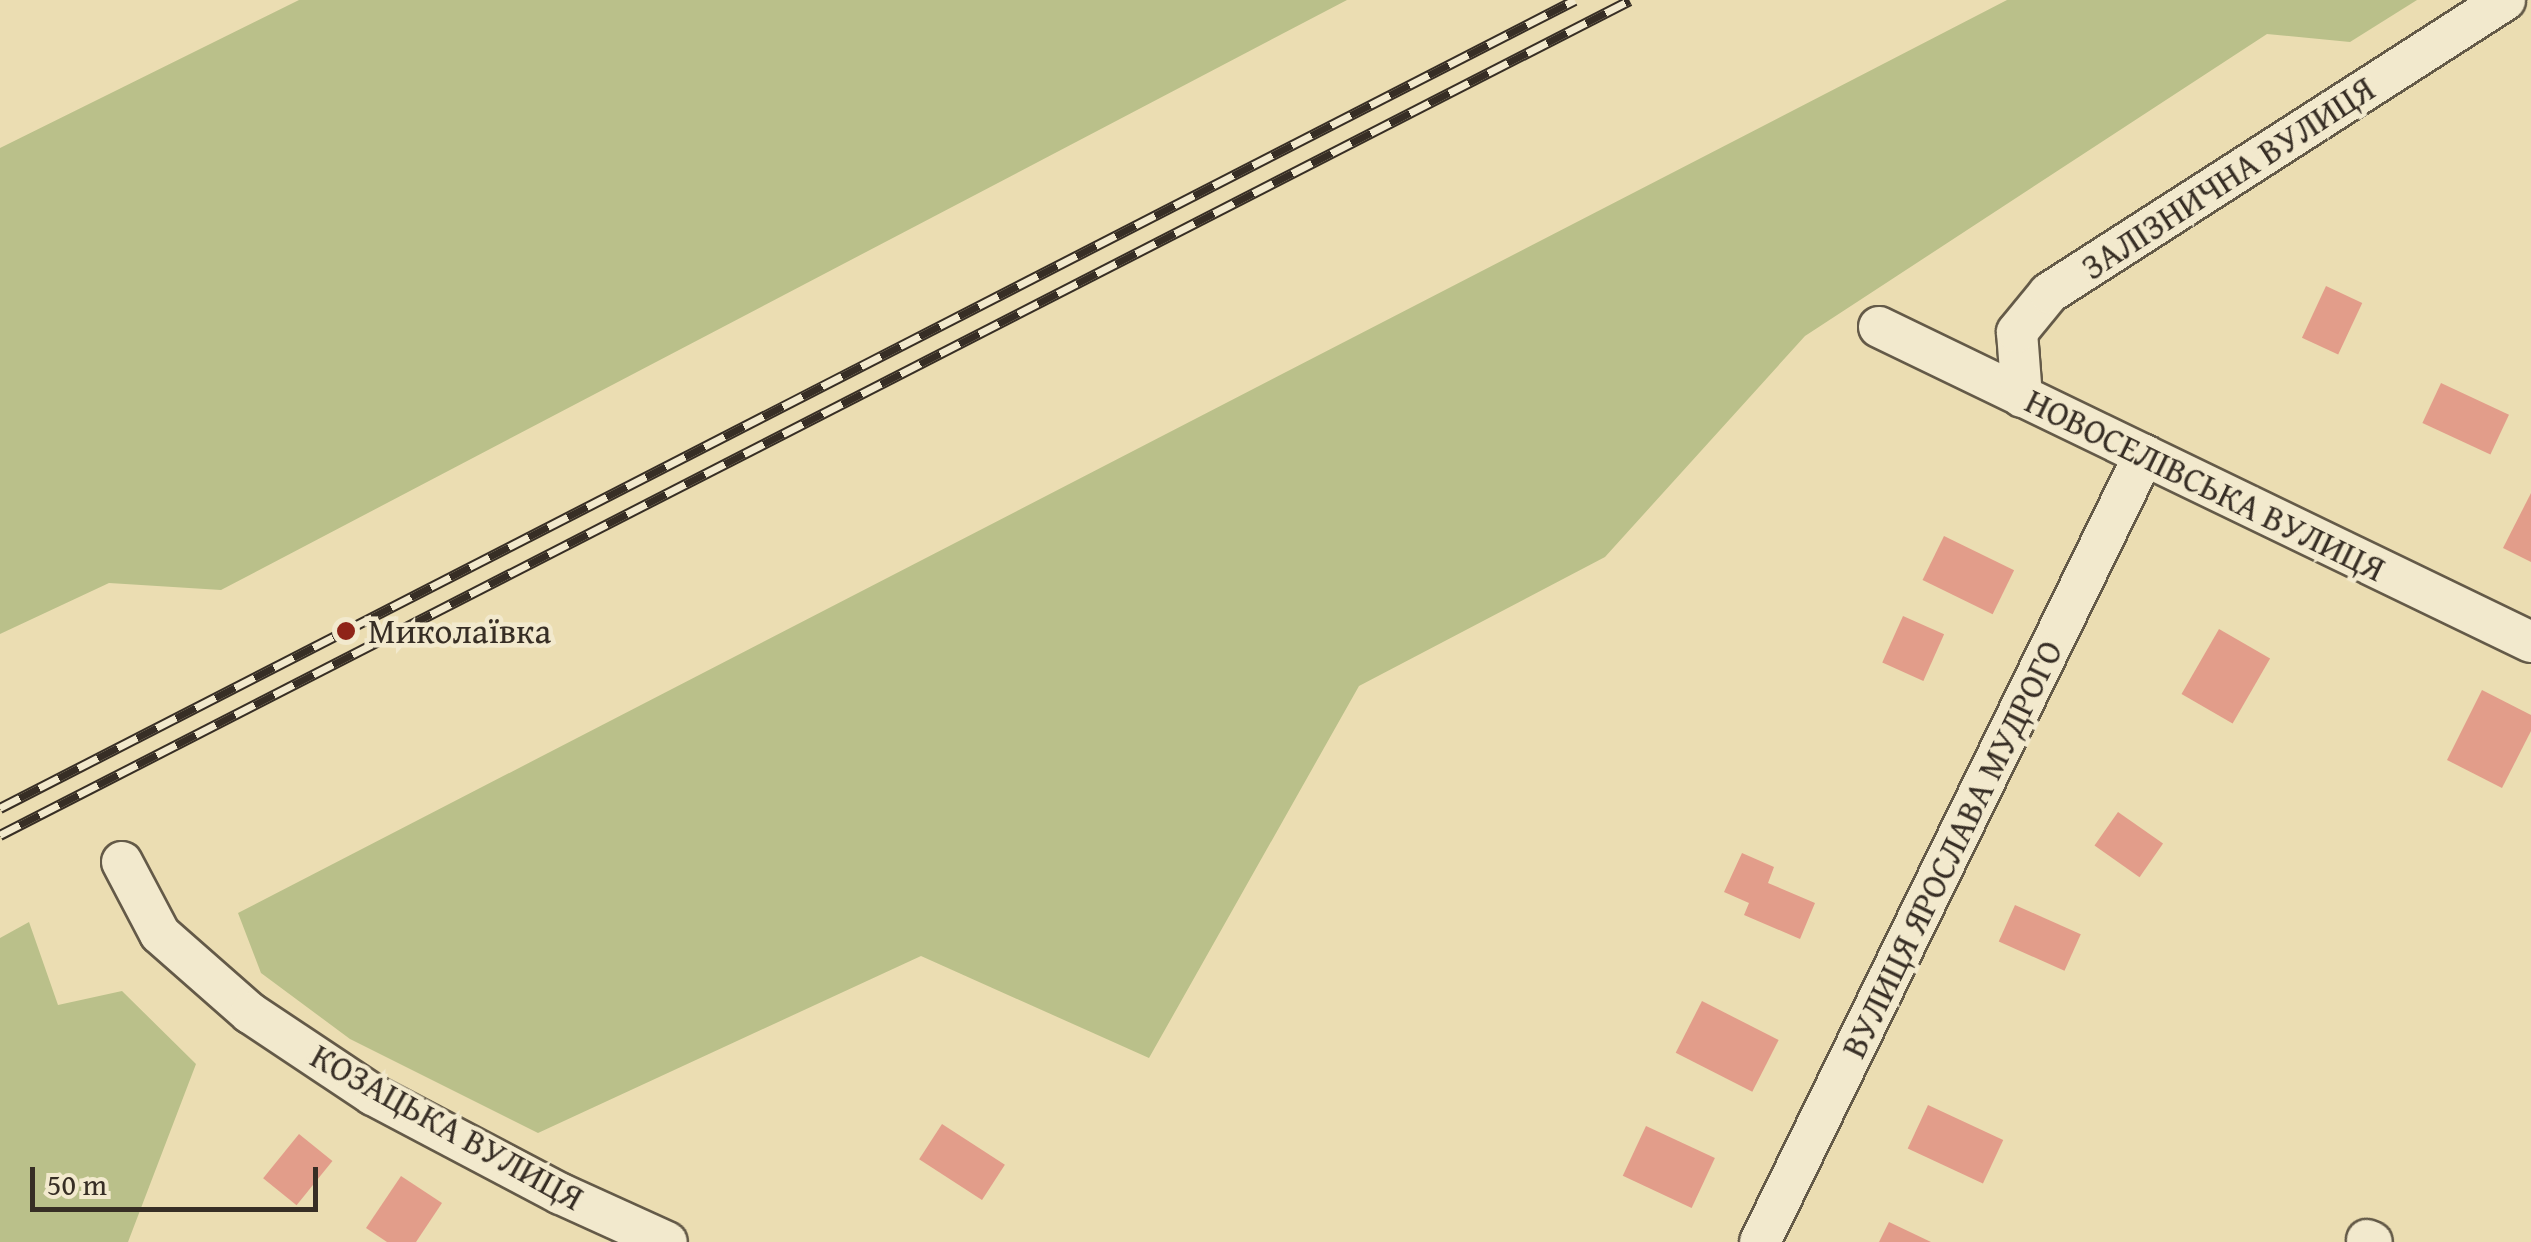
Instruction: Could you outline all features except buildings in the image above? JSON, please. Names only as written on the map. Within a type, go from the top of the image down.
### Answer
[{"type":"street","name":"ЗАЛІЗНИЧНА ВУЛИЦЯ","points":[[2022,397],[2017,332],[2049,293],[2505,0]]},
{"type":"street","name":"НОВОСЕЛІВСЬКА ВУЛИЦЯ","points":[[1879,328],[2531,642]]},
{"type":"street","name":"ВУЛИЦЯ ЯРОСЛАВА МУДРОГО","points":[[1760,1242],[2144,456]]},
{"type":"street","name":"КОЗАЦЬКА ВУЛИЦЯ","points":[[122,862],[160,934],[250,1013],[373,1095],[560,1194],[668,1242]]},
{"type":"green space","points":[[299,0],[1347,0],[221,590],[109,583],[0,634],[0,148]]},
{"type":"green space","points":[[2007,0],[2417,0],[2350,42],[2267,34],[1805,336],[1605,557],[1359,686],[1149,1058],[921,956],[538,1133],[350,1039],[261,973],[238,913]]},
{"type":"green space","points":[[29,922],[58,1005],[122,991],[196,1064],[128,1242],[0,1242],[0,938]]},
{"type":"railway","points":[[0,808],[1575,0]]},
{"type":"railway","points":[[0,835],[1630,0]]},
{"type":"place","name":"Миколаївка","points":[[346,631]]}]
